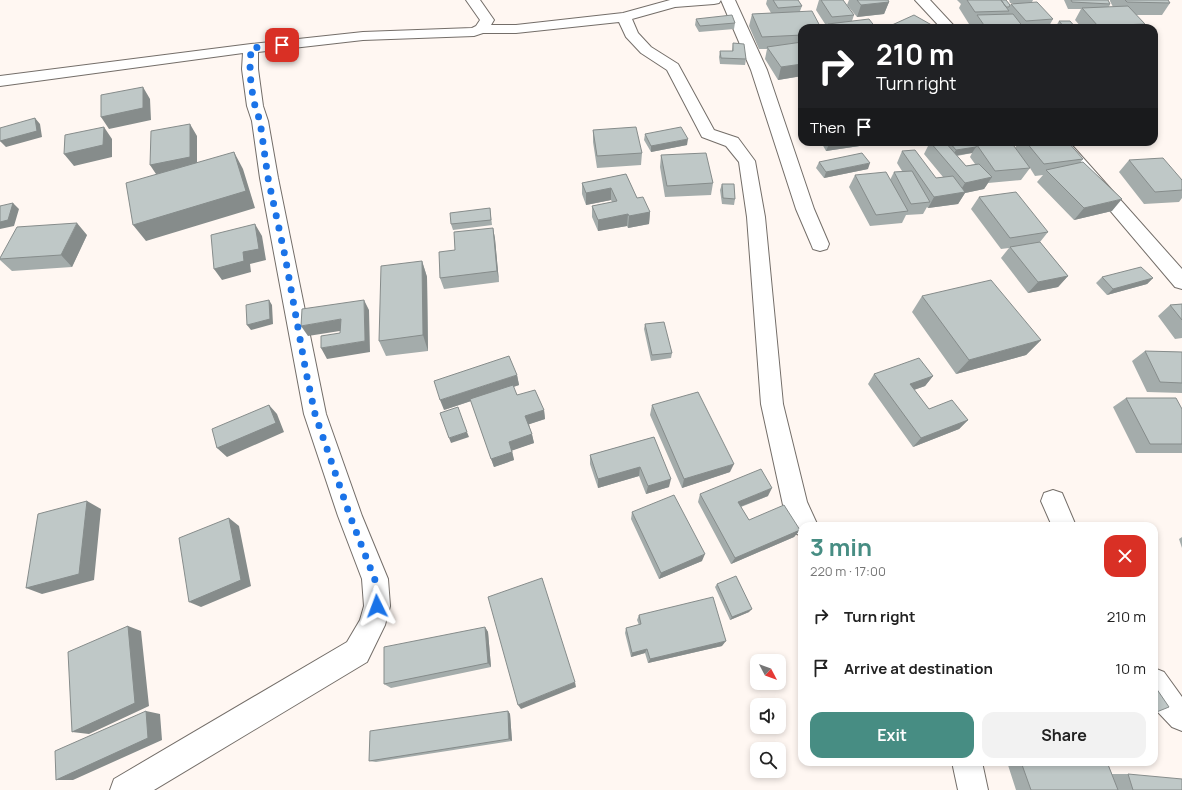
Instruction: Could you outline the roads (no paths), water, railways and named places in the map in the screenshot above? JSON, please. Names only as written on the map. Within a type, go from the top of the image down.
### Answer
[{"type":"street","points":[[473,0],[487,20],[481,29]]},
{"type":"street","points":[[0,81],[251,48],[363,36],[474,32],[481,29],[516,29],[624,17],[674,2],[714,0]]},
{"type":"street","points":[[728,0],[759,70],[805,209],[820,244]]},
{"type":"street","points":[[922,0],[945,24]]},
{"type":"street","points":[[624,17],[631,34],[646,50],[673,67],[708,133],[732,142],[747,161],[756,217],[772,404],[795,505],[804,522]]},
{"type":"street","points":[[125,790],[357,652],[372,625],[377,606],[375,580],[350,516],[315,414],[288,271],[268,178],[260,121],[255,106],[251,85],[251,48]]},
{"type":"street","points":[[1063,146],[1182,282]]},
{"type":"street","points":[[1053,501],[1062,522]]},
{"type":"street","points":[[1158,688],[1166,701],[1182,717]]},
{"type":"street","points":[[968,766],[973,790]]}]
